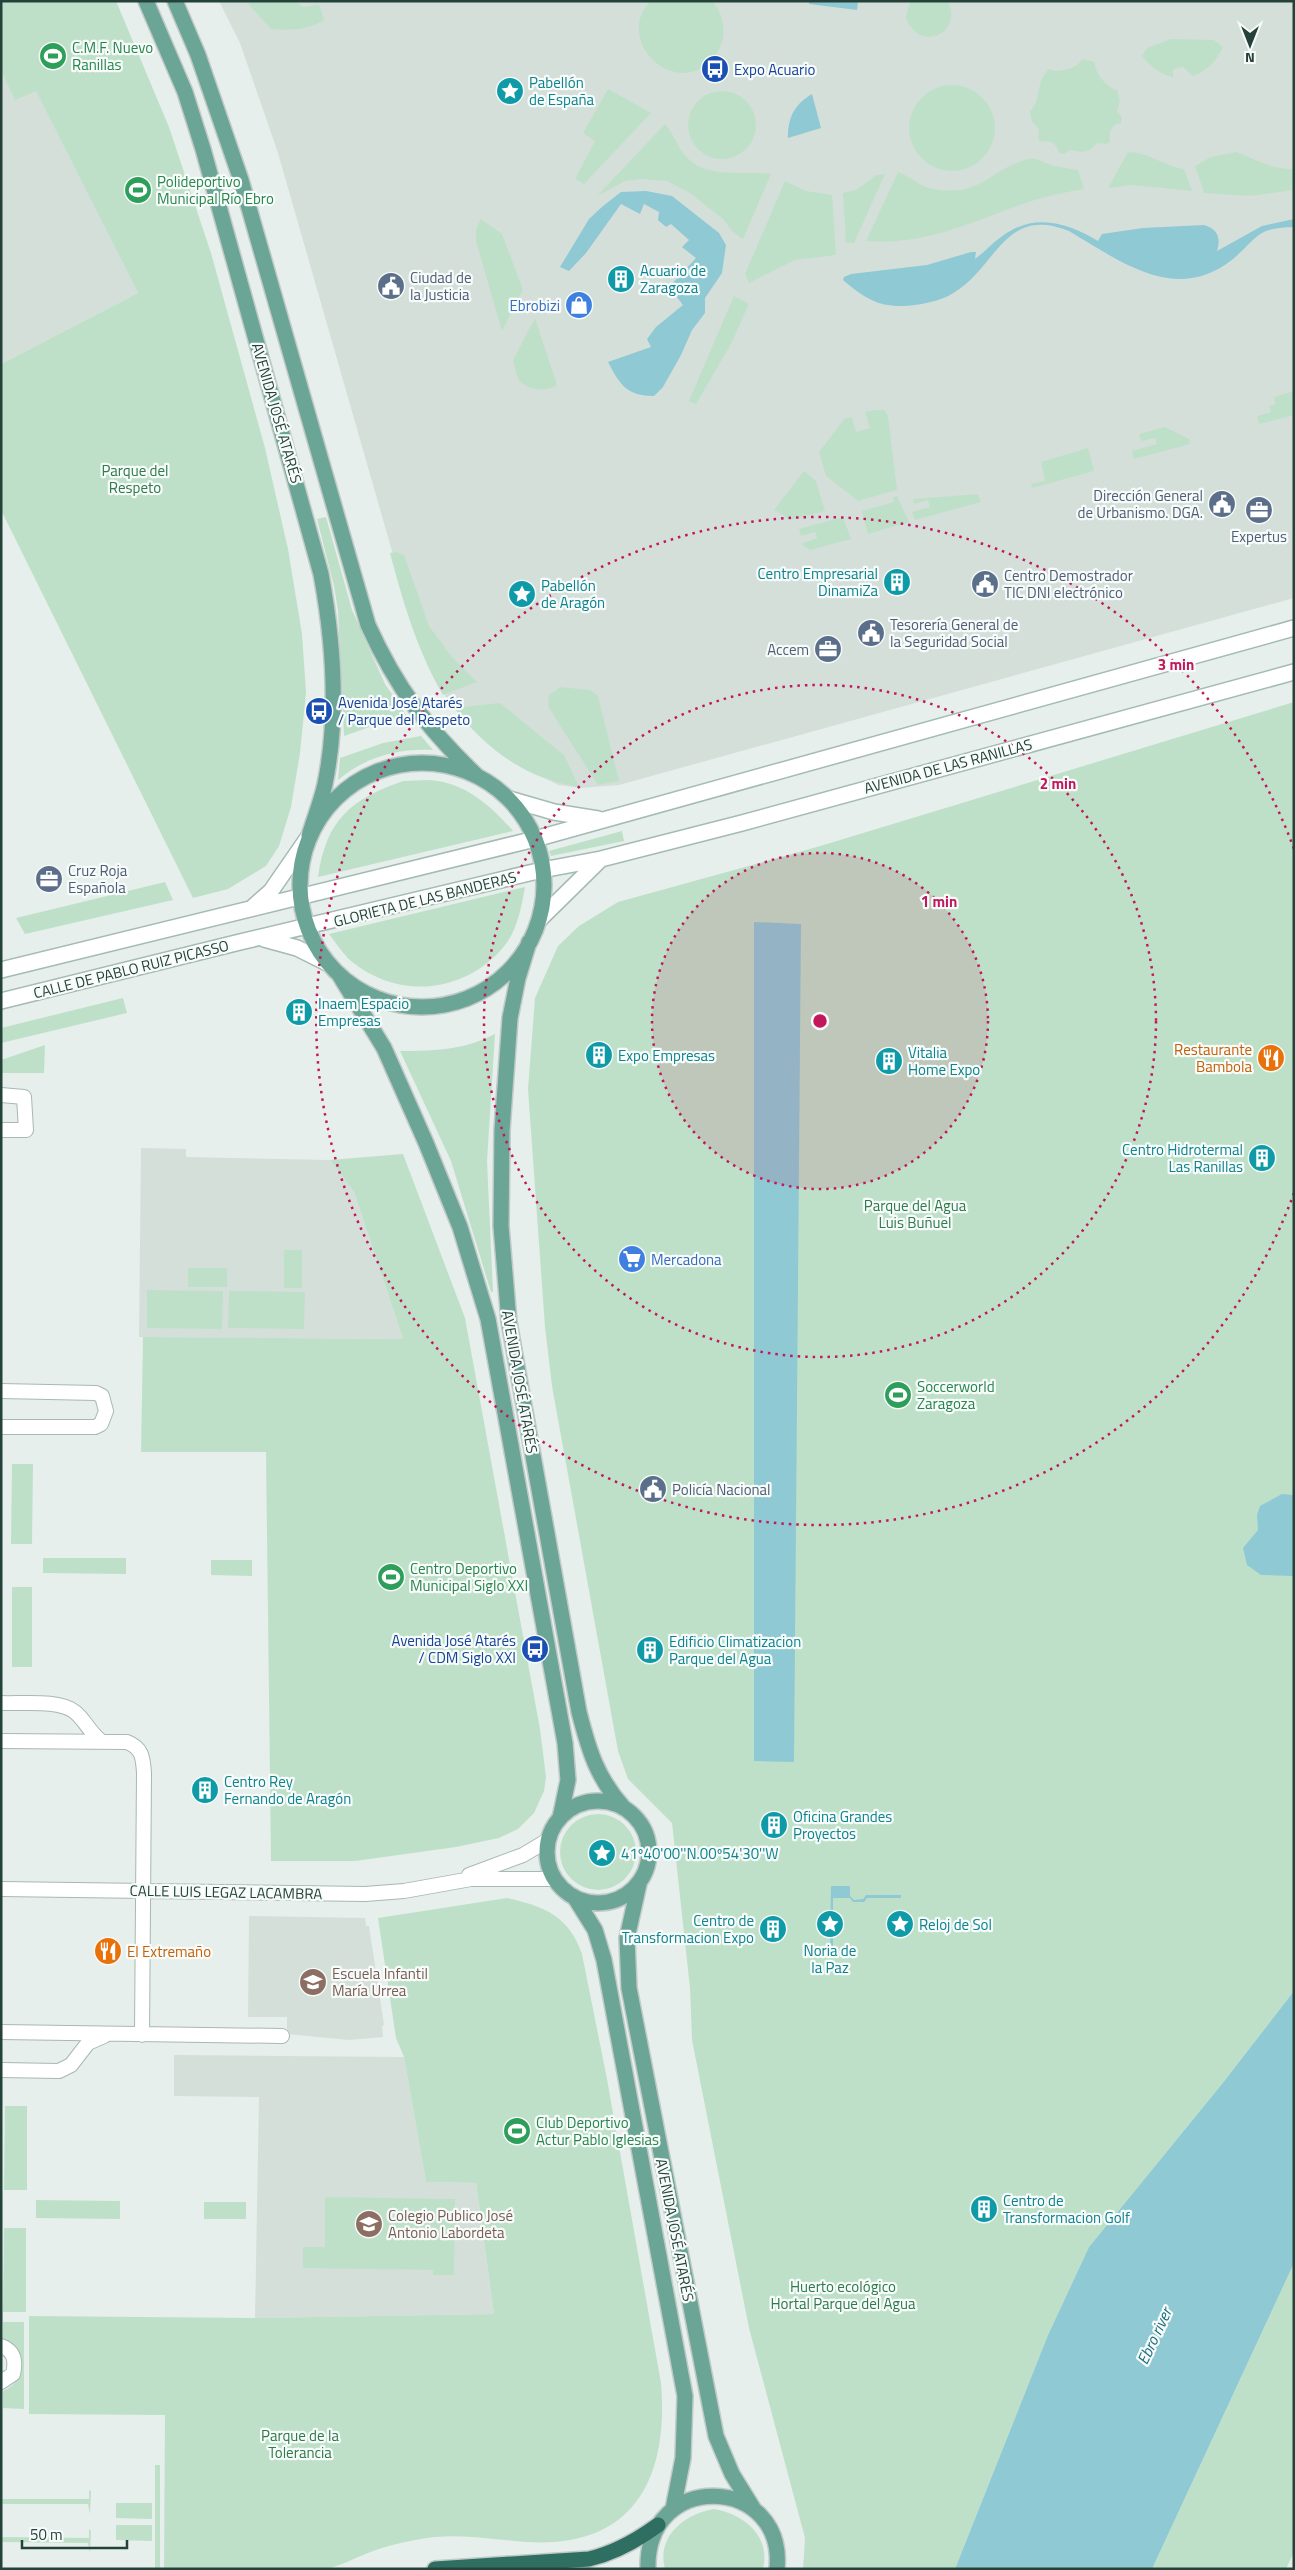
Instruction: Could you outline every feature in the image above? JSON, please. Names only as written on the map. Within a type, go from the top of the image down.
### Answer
[{"type":"highway","points":[[435,2569],[589,2559],[608,2555],[623,2548],[658,2526]]},
{"type":"main road","name":"AVENIDA JOSÉ ATARÉS","points":[[146,1],[185,92],[203,149],[316,551],[323,583],[331,636],[333,710],[324,785],[309,836]]},
{"type":"main road","name":"AVENIDA JOSÉ ATARÉS","points":[[175,1],[198,54],[241,180],[368,625],[395,680],[427,726],[477,776]]},
{"type":"main road","points":[[535,839],[1294,628]]},
{"type":"main road","name":"AVENIDA DE LAS RANILLAS","points":[[542,870],[601,859],[751,820],[1294,672]]},
{"type":"main road","points":[[413,763],[440,764],[477,776],[509,799],[525,820],[535,839],[542,870],[543,895],[539,920],[529,942],[514,964],[495,982],[472,996],[447,1004],[420,1007],[394,1004],[376,998],[340,976],[327,963],[307,927],[300,897],[301,866],[309,836],[322,813],[340,793],[362,778],[387,768],[413,763]]},
{"type":"main road","points":[[509,799],[554,812],[604,820]]},
{"type":"main road","name":"CALLE DE PABLO RUIZ PICASSO","points":[[249,910],[272,891],[309,836]]},
{"type":"main road","name":"GLORIETA DE LAS BANDERAS","points":[[300,897],[535,839]]},
{"type":"main road","name":"AVENIDA DE LAS RANILLAS","points":[[539,920],[601,859]]},
{"type":"main road","name":"GLORIETA DE LAS BANDERAS","points":[[307,927],[542,870]]},
{"type":"main road","name":"CALLE DE PABLO RUIZ PICASSO","points":[[1,970],[300,897]]},
{"type":"main road","name":"CALLE DE PABLO RUIZ PICASSO","points":[[1,1001],[307,927]]},
{"type":"main road","name":"CALLE DE PABLO RUIZ PICASSO","points":[[260,938],[297,948],[327,963]]},
{"type":"main road","name":"AVENIDA JOSÉ ATARÉS","points":[[529,942],[518,978],[510,1018],[502,1130],[501,1226],[509,1322],[579,1712],[597,1770],[609,1790],[624,1808]]},
{"type":"main road","name":"AVENIDA JOSÉ ATARÉS","points":[[340,976],[384,1048],[426,1143],[460,1227],[488,1319],[565,1743],[568,1780],[560,1818]]},
{"type":"main road","points":[[604,1802],[624,1808],[636,1817],[644,1829],[649,1843],[648,1865],[638,1884],[622,1898],[602,1904],[588,1903],[575,1898],[563,1890],[554,1880],[547,1854],[548,1840],[553,1828],[560,1818],[571,1809],[584,1803],[604,1802]]},
{"type":"main road","name":"AVENIDA JOSÉ ATARÉS","points":[[638,1884],[627,1938],[629,1988],[714,2431],[732,2474],[753,2508],[766,2522],[775,2538],[778,2556],[777,2569]]},
{"type":"main road","name":"AVENIDA JOSÉ ATARÉS","points":[[575,1898],[595,1930],[604,1960],[685,2396],[683,2458],[673,2509]]},
{"type":"main road","points":[[648,2569],[651,2540],[658,2526],[673,2509],[688,2500],[704,2495],[722,2495],[738,2500],[753,2508]]},
{"type":"street","points":[[1,1095],[24,1097],[26,1130],[1,1130]]},
{"type":"street","points":[[1,1391],[96,1393],[102,1396],[106,1411],[101,1424],[95,1427],[1,1428]]},
{"type":"street","points":[[1,1703],[57,1704],[70,1708],[101,1741]]},
{"type":"street","points":[[60,1742],[69,1737],[75,1727],[75,1720],[70,1708]]},
{"type":"street","points":[[1,1741],[127,1742],[138,1748],[144,1760],[142,2035]]},
{"type":"street","name":"CALLE LUIS LEGAZ LACAMBRA","points":[[449,1882],[510,1861],[548,1840]]},
{"type":"street","name":"CALLE LUIS LEGAZ LACAMBRA","points":[[1,1889],[365,1894],[404,1891],[449,1882],[487,1878],[554,1880]]},
{"type":"street","points":[[1,2032],[282,2036]]},
{"type":"street","points":[[57,2033],[71,2043],[76,2057]]},
{"type":"street","points":[[1,2070],[59,2071],[71,2065],[88,2043],[107,2034]]},
{"type":"street","points":[[1,2346],[10,2350],[15,2367],[10,2378],[1,2382]]},
{"type":"shaded area","points":[[219,1],[1294,1],[1294,598],[619,785],[581,788],[558,785],[532,771],[483,739],[447,700],[410,614],[278,153],[240,43]]},
{"type":"shaded area","points":[[1,71],[15,99],[36,90],[138,293],[1,364]]},
{"type":"shaded area","points":[[141,1148],[186,1149],[186,1157],[330,1160],[354,1192],[403,1339],[139,1337]]},
{"type":"shaded area","name":"Escuela Infantil María Urrea","points":[[249,1916],[365,1918],[366,1926],[369,1926],[384,2025],[382,2026],[383,2037],[349,2040],[287,2034],[287,2017],[248,2017]]},
{"type":"shaded area","name":"Colegio Publico José Antonio Labordeta","points":[[174,2055],[404,2057],[426,2182],[476,2183],[494,2314],[255,2318],[259,2097],[174,2096]]},
{"type":"green space","name":"Parque del Respeto","points":[[1,1],[116,1],[169,127],[211,253],[265,448],[288,549],[302,634],[306,692],[300,753],[291,807],[279,846],[266,866],[228,889],[193,898],[1,510],[1,364],[138,293],[36,91],[15,100],[1,71]]},
{"type":"green space","points":[[248,1],[294,1],[304,7],[319,4],[324,20],[312,26],[299,29],[271,29],[249,5]]},
{"type":"green space","points":[[650,1],[712,1],[720,13],[723,32],[720,47],[711,61],[696,71],[680,73],[666,69],[653,60],[643,47],[639,32],[641,17]]},
{"type":"green space","points":[[910,1],[948,1],[951,13],[950,23],[945,30],[937,35],[928,37],[919,34],[912,28],[906,17]]},
{"type":"green space","points":[[1171,39],[1214,40],[1223,47],[1214,61],[1203,71],[1193,76],[1183,67],[1173,69],[1173,77],[1156,70],[1142,56],[1147,48]]},
{"type":"green space","points":[[1082,59],[1095,62],[1097,71],[1102,79],[1109,86],[1117,90],[1120,101],[1117,111],[1122,118],[1121,123],[1111,129],[1110,141],[1107,144],[1097,143],[1090,150],[1082,152],[1070,150],[1064,154],[1059,153],[1053,143],[1048,141],[1042,142],[1038,139],[1039,129],[1032,122],[1030,111],[1036,101],[1044,74],[1049,69],[1057,71],[1067,69],[1077,65]]},
{"type":"green space","points":[[952,85],[976,92],[988,104],[995,128],[988,152],[976,164],[952,171],[928,164],[916,152],[909,128],[916,104],[928,92]]},
{"type":"green space","points":[[608,89],[651,113],[584,184],[575,179],[595,141],[583,133]]},
{"type":"green space","points":[[722,91],[735,93],[746,101],[754,112],[756,125],[754,138],[746,149],[735,157],[722,159],[709,157],[698,149],[690,138],[688,125],[690,112],[698,101],[709,93]]},
{"type":"green space","points":[[665,124],[681,150],[700,167],[722,172],[771,174],[743,239],[732,231],[724,220],[690,193],[667,181],[642,179],[625,181],[597,196]]},
{"type":"green space","points":[[1128,152],[1142,154],[1184,169],[1192,191],[1132,185],[1108,188]]},
{"type":"green space","points":[[1236,152],[1271,166],[1294,169],[1294,190],[1250,196],[1204,193],[1195,166],[1211,157]]},
{"type":"green space","points":[[1033,158],[1054,166],[1078,170],[1084,189],[1033,201],[925,237],[886,242],[866,241],[898,172],[929,188],[950,191],[976,186],[1018,162]]},
{"type":"green space","points":[[885,174],[854,243],[846,243],[843,193],[856,190],[876,175]]},
{"type":"green space","points":[[785,181],[806,191],[832,195],[836,255],[795,260],[749,283],[745,274]]},
{"type":"green space","points":[[481,219],[502,234],[523,290],[502,331],[476,241],[476,229]]},
{"type":"green space","points":[[734,296],[749,304],[731,344],[696,404],[689,401]]},
{"type":"green space","points":[[535,318],[557,385],[548,389],[532,388],[523,384],[518,378],[513,360]]},
{"type":"green space","points":[[1294,391],[1294,415],[1259,424],[1257,416],[1271,412],[1269,406],[1275,404],[1274,397]]},
{"type":"green space","points":[[884,410],[888,416],[897,490],[858,501],[826,476],[819,452],[844,419],[852,417],[856,432],[870,428],[865,412]]},
{"type":"green space","points":[[1165,427],[1189,439],[1190,444],[1134,459],[1132,451],[1157,444],[1155,438],[1141,441],[1139,434]]},
{"type":"green space","points":[[1088,448],[1094,471],[1032,488],[1031,484],[1045,481],[1041,462]]},
{"type":"green space","points":[[804,471],[816,481],[825,511],[791,520],[774,510]]},
{"type":"green space","points":[[978,494],[981,502],[915,520],[912,512],[930,507],[928,500],[914,504],[913,499]]},
{"type":"green space","points":[[897,496],[909,522],[868,534],[862,511],[894,502],[893,497]]},
{"type":"green space","points":[[326,517],[352,610],[385,684],[409,719],[384,722],[344,736],[338,610],[317,519]]},
{"type":"green space","points":[[843,517],[851,539],[810,550],[801,544],[817,538],[815,532],[801,536],[799,529]]},
{"type":"green space","points":[[396,552],[404,555],[429,626],[452,657],[477,682],[443,695],[418,643],[406,608],[390,553]]},
{"type":"green space","points":[[560,687],[590,690],[598,696],[619,781],[598,785],[549,708],[548,696]]},
{"type":"green space","name":"Parque del Agua Luis Buñuel","points":[[1294,702],[1294,1991],[1222,2084],[1089,2247],[1048,2335],[955,2569],[803,2569],[805,2538],[749,2328],[692,2040],[690,1988],[672,1823],[628,1779],[618,1751],[552,1386],[545,1327],[528,1089],[535,998],[558,946],[579,926],[618,902],[817,847]]},
{"type":"green space","points":[[500,703],[564,755],[579,787],[542,777],[509,760],[480,737],[454,708]]},
{"type":"green space","points":[[421,736],[433,750],[407,751],[382,756],[359,765],[338,780],[340,758],[383,743]]},
{"type":"green space","points":[[434,780],[460,788],[489,806],[513,831],[318,877],[327,840],[344,814],[355,804],[369,796],[403,781]]},
{"type":"green space","points":[[622,831],[624,841],[551,856],[549,851]]},
{"type":"green space","points":[[165,882],[173,900],[25,934],[16,918]]},
{"type":"green space","points":[[525,887],[515,928],[501,950],[485,965],[467,976],[448,983],[408,986],[388,982],[369,973],[351,961],[329,934]]},
{"type":"green space","points":[[123,998],[127,1013],[1,1043],[1,1028]]},
{"type":"green space","points":[[495,1034],[487,1161],[493,1292],[491,1292],[451,1161],[400,1051],[425,1051],[461,1046]]},
{"type":"green space","points":[[45,1045],[44,1073],[1,1073],[1,1060]]},
{"type":"green space","name":"Centro Deportivo Municipal Siglo XXI","points":[[403,1154],[465,1318],[540,1729],[546,1777],[544,1791],[534,1813],[518,1829],[499,1838],[456,1847],[355,1861],[271,1861],[266,1452],[141,1452],[143,1337],[403,1339],[354,1192],[330,1160]]},
{"type":"green space","points":[[284,1250],[302,1250],[302,1288],[284,1288]]},
{"type":"green space","points":[[188,1268],[227,1268],[227,1287],[188,1287]]},
{"type":"green space","points":[[147,1290],[223,1291],[222,1329],[147,1328]]},
{"type":"green space","points":[[229,1291],[305,1292],[304,1329],[228,1328]]},
{"type":"green space","points":[[12,1464],[33,1464],[32,1544],[11,1544]]},
{"type":"green space","points":[[43,1558],[126,1558],[126,1574],[43,1573]]},
{"type":"green space","points":[[211,1560],[252,1560],[252,1576],[211,1575]]},
{"type":"green space","points":[[12,1587],[32,1587],[32,1667],[12,1667]]},
{"type":"green space","points":[[591,1814],[605,1814],[619,1820],[630,1831],[634,1837],[636,1852],[634,1867],[625,1879],[613,1888],[591,1890],[577,1884],[566,1873],[560,1859],[560,1845],[566,1831],[577,1820]]},
{"type":"green space","name":"Parque de la Tolerancia","points":[[507,1898],[544,1909],[554,1915],[570,1930],[582,1954],[607,2079],[661,2383],[662,2417],[658,2449],[650,2477],[637,2501],[619,2520],[594,2533],[564,2541],[527,2542],[448,2536],[412,2540],[388,2546],[324,2569],[164,2569],[165,2415],[29,2414],[29,2316],[255,2318],[494,2314],[476,2183],[426,2182],[404,2057],[396,2038],[378,1918]]},
{"type":"green space","points":[[5,2106],[27,2106],[27,2190],[4,2190]]},
{"type":"green space","points":[[325,2197],[455,2199],[454,2275],[433,2275],[433,2270],[303,2268],[303,2247],[325,2247]]},
{"type":"green space","points":[[36,2200],[120,2201],[120,2219],[36,2218]]},
{"type":"green space","points":[[204,2202],[246,2202],[246,2219],[204,2219]]},
{"type":"green space","points":[[4,2228],[26,2228],[26,2312],[3,2312]]},
{"type":"green space","points":[[1294,2263],[1294,2552],[1286,2569],[1152,2569]]},
{"type":"green space","points":[[3,2322],[24,2322],[24,2409],[3,2408],[3,2391],[17,2380],[22,2366],[21,2358],[17,2351],[3,2340]]},
{"type":"green space","points":[[155,2465],[160,2465],[160,2569],[155,2569]]},
{"type":"green space","points":[[89,2490],[91,2491],[90,2514],[88,2504],[1,2504],[1,2499],[89,2499]]},
{"type":"green space","points":[[116,2503],[152,2503],[152,2519],[116,2518]]},
{"type":"green space","points":[[714,2509],[744,2521],[759,2536],[763,2546],[763,2569],[665,2569],[663,2557],[665,2546],[675,2528],[693,2516]]},
{"type":"green space","points":[[116,2525],[152,2525],[152,2541],[116,2540]]},
{"type":"green space","points":[[89,2529],[91,2531],[90,2553],[88,2543],[1,2542],[1,2537],[89,2538]]},
{"type":"water","points":[[809,1],[858,1],[857,10],[809,4]]},
{"type":"water","points":[[812,94],[821,128],[788,138],[789,124],[793,112],[796,107]]},
{"type":"water","points":[[646,191],[672,196],[719,233],[726,245],[722,273],[705,298],[705,313],[692,330],[681,355],[663,387],[654,396],[637,394],[625,388],[616,377],[608,362],[651,347],[647,339],[656,327],[683,305],[669,287],[696,258],[682,247],[689,240],[671,224],[666,227],[658,220],[659,212],[644,204],[640,214],[621,204],[586,253],[569,271],[560,267],[589,219],[603,206],[621,192]]},
{"type":"water","points":[[1294,219],[1294,227],[1272,229],[1264,232],[1253,239],[1233,259],[1212,272],[1190,278],[1170,278],[1149,274],[1108,255],[1069,231],[1047,225],[1030,226],[1016,232],[1004,242],[969,281],[955,292],[936,301],[903,306],[884,304],[868,298],[843,280],[844,277],[851,274],[927,265],[971,252],[976,252],[975,259],[1007,233],[1023,225],[1034,223],[1056,223],[1067,226],[1098,241],[1102,234],[1143,228],[1204,225],[1212,229],[1217,235],[1219,242],[1217,251],[1262,226]]},
{"type":"water","points":[[754,922],[801,924],[794,1762],[754,1761]]},
{"type":"water","points":[[1282,1494],[1294,1495],[1294,1576],[1261,1575],[1247,1565],[1243,1548],[1258,1530],[1257,1515],[1260,1506]]},
{"type":"water","points":[[831,1886],[850,1886],[850,1896],[854,1900],[863,1899],[866,1895],[901,1895],[901,1898],[867,1898],[864,1902],[853,1902],[850,1898],[833,1898],[833,1948],[830,1948]]},
{"type":"water","name":"Ebro river","points":[[1294,1991],[1294,2263],[1152,2569],[955,2569],[1048,2335],[1089,2247],[1222,2084]]},
{"type":"place","name":"C.M.F. Nuevo Ranillas","points":[[53,56]]},
{"type":"place","name":"Expo Acuario","points":[[715,69]]},
{"type":"place","name":"Pabellón de España","points":[[510,91]]},
{"type":"place","name":"Polideportivo Municipal Río Ebro","points":[[138,190]]},
{"type":"place","name":"Acuario de Zaragoza","points":[[621,279]]},
{"type":"place","name":"Ciudad de la Justicia","points":[[391,286]]},
{"type":"place","name":"Ebrobizi","points":[[579,305]]},
{"type":"place","name":"Dirección General de Urbanismo. DGA.","points":[[1222,504]]},
{"type":"place","name":"Expertus","points":[[1259,510]]},
{"type":"place","name":"Centro Empresarial DinamiZa","points":[[897,582]]},
{"type":"place","name":"Centro Demostrador TIC DNI electrónico","points":[[985,584]]},
{"type":"place","name":"Pabellón de Aragón","points":[[522,594]]},
{"type":"place","name":"Tesorería General de la Seguridad Social","points":[[871,633]]},
{"type":"place","name":"Accem","points":[[828,649]]},
{"type":"place","name":"Avenida José Atarés / Parque del Respeto","points":[[319,711]]},
{"type":"place","name":"Cruz Roja Española","points":[[49,879]]},
{"type":"place","name":"Inaem Espacio Empresas","points":[[299,1012]]},
{"type":"place","name":"Expo Empresas","points":[[599,1055]]},
{"type":"place","name":"Restaurante Bambola","points":[[1271,1058]]},
{"type":"place","name":"Vitalia Home Expo","points":[[889,1061]]},
{"type":"place","name":"Centro Hidrotermal Las Ranillas","points":[[1262,1158]]},
{"type":"place","name":"Mercadona","points":[[632,1259]]},
{"type":"place","name":"Soccerworld Zaragoza","points":[[898,1395]]},
{"type":"place","name":"Policía Nacional","points":[[653,1489]]},
{"type":"place","name":"Centro Deportivo Municipal Siglo XXI","points":[[391,1577]]},
{"type":"place","name":"Avenida José Atarés / CDM Siglo XXI","points":[[535,1649]]},
{"type":"place","name":"Edificio Climatizacion Parque del Agua","points":[[650,1650]]},
{"type":"place","name":"Centro Rey Fernando de Aragón","points":[[205,1790]]},
{"type":"place","name":"Oficina Grandes Proyectos","points":[[774,1825]]},
{"type":"place","name":"41º40'00''N.00º54'30''W","points":[[602,1853]]},
{"type":"place","name":"Noria de la Paz","points":[[830,1924]]},
{"type":"place","name":"Reloj de Sol","points":[[900,1924]]},
{"type":"place","name":"Centro de Transformacion Expo","points":[[773,1929]]},
{"type":"place","name":"El Extremaño","points":[[108,1951]]},
{"type":"place","name":"Escuela Infantil María Urrea","points":[[313,1982]]},
{"type":"place","name":"Club Deportivo Actur Pablo Iglesias","points":[[517,2131]]},
{"type":"place","name":"Centro de Transformacion Golf","points":[[984,2209]]},
{"type":"place","name":"Colegio Publico José Antonio Labordeta","points":[[369,2224]]},
{"type":"park label","name":"Huerto ecológico Hortal Parque del Agua","points":[[843,2294]]}]
